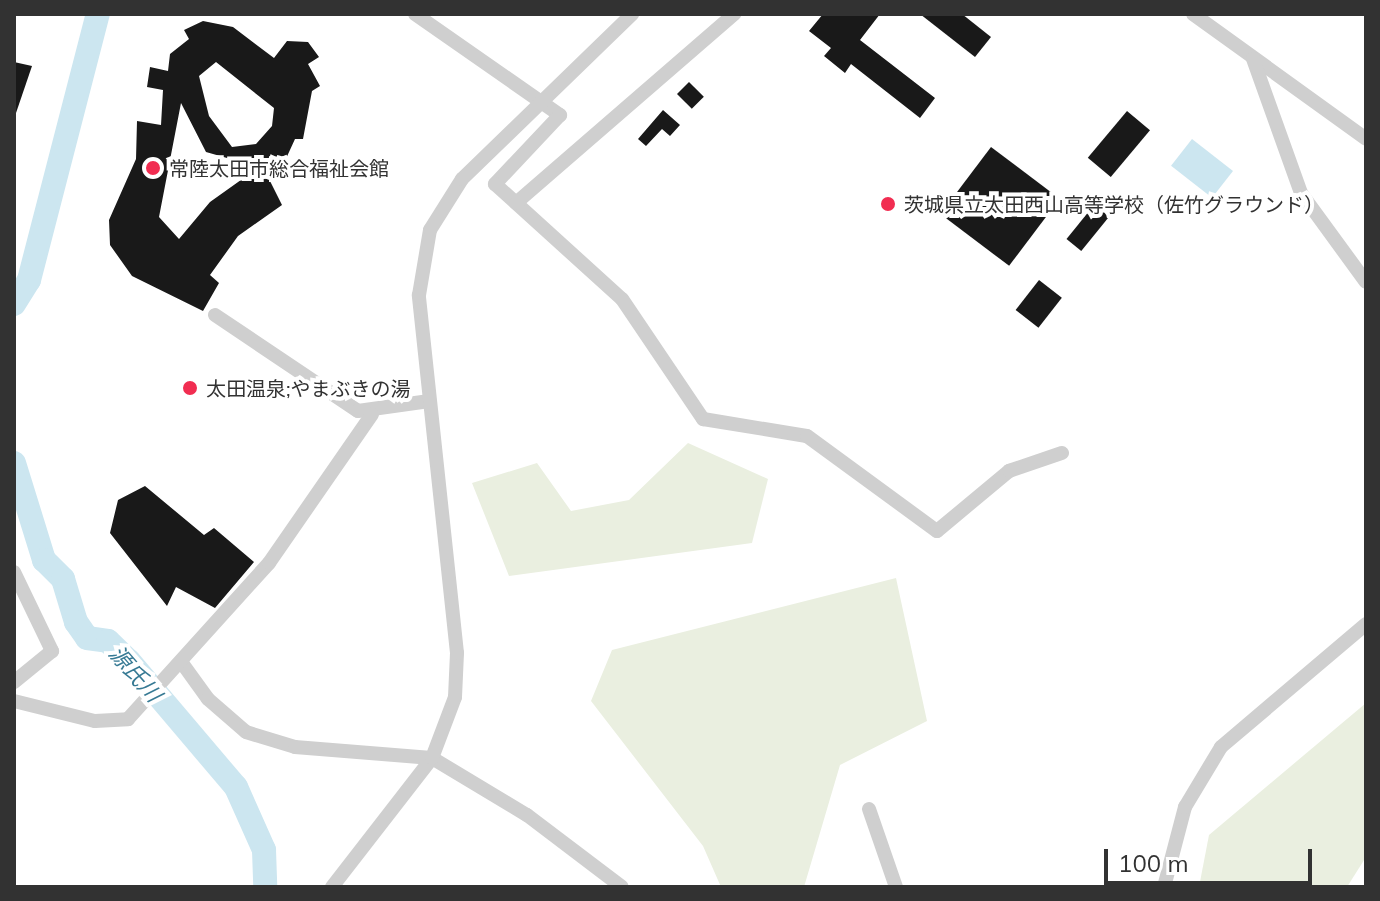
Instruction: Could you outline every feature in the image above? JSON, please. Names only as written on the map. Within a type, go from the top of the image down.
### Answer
[{"type":"street","points":[[415,14],[544,100],[560,115],[495,184],[622,299],[703,419],[807,436],[937,531],[1009,471],[1062,453]]},
{"type":"street","points":[[332,887],[432,758],[455,697],[457,653],[419,295],[430,230],[462,179],[632,14]]},
{"type":"street","points":[[516,203],[734,14]]},
{"type":"street","points":[[1193,14],[1366,139]]},
{"type":"street","points":[[1253,59],[1301,193],[1366,282]]},
{"type":"street","points":[[215,315],[372,414]]},
{"type":"street","points":[[14,701],[95,721],[128,719],[269,563],[372,414],[429,401]]},
{"type":"street","points":[[14,572],[52,651],[14,682]]},
{"type":"street","points":[[1164,887],[1185,807],[1221,747],[1366,624]]},
{"type":"street","points":[[177,668],[208,699],[272,743],[432,758],[527,815],[622,887]]},
{"type":"street","points":[[869,809],[896,887]]},
{"type":"shaded area","points":[[688,443],[768,479],[752,543],[509,576],[472,483],[537,463],[571,511],[629,500]]},
{"type":"shaded area","points":[[896,578],[927,721],[840,765],[804,887],[721,887],[703,846],[591,701],[612,650]]},
{"type":"shaded area","points":[[1366,703],[1366,857],[1347,887],[1199,887],[1209,835]]},
{"type":"water","points":[[1192,139],[1233,171],[1212,198],[1171,166]]},
{"type":"building","points":[[823,14],[880,14],[860,40],[935,98],[920,118],[851,64],[845,73],[824,56],[831,48],[809,31]]},
{"type":"building","points":[[920,14],[962,14],[991,37],[975,57]]},
{"type":"building","name":"常陸太田市総合福祉会館","points":[[203,21],[233,27],[274,58],[287,41],[308,42],[319,57],[308,64],[320,86],[312,91],[303,139],[295,139],[284,163],[269,156],[268,177],[282,205],[238,236],[210,275],[219,283],[203,311],[132,276],[110,245],[109,220],[136,159],[137,121],[161,125],[163,90],[147,87],[150,67],[168,71],[170,54],[189,39],[184,30]],"holes":[[[216,62],[274,108],[272,126],[256,144],[232,147],[209,116],[199,76]],[[181,103],[206,152],[259,167],[210,202],[179,239],[159,217]]]},
{"type":"building","points":[[14,62],[32,66],[16,113],[14,113]]},
{"type":"building","points":[[689,82],[704,97],[692,109],[677,94]]},
{"type":"building","points":[[663,110],[680,125],[670,136],[662,129],[646,146],[638,139]]},
{"type":"building","points":[[1127,111],[1150,130],[1111,177],[1088,158]]},
{"type":"building","points":[[991,147],[1060,199],[1009,266],[940,214]]},
{"type":"building","points":[[1103,194],[1118,206],[1081,251],[1066,239]]},
{"type":"building","points":[[1039,280],[1062,298],[1038,328],[1016,310]]},
{"type":"building","points":[[145,486],[204,535],[214,528],[254,562],[215,608],[176,587],[167,606],[110,533],[118,500]]},
{"type":"waterway","name":"源氏川","points":[[14,304],[29,280],[98,14]]},
{"type":"waterway","name":"源氏川","points":[[14,463],[44,560],[63,579],[76,622],[87,638],[108,641],[129,661],[236,787],[264,850],[265,887]]},
{"type":"place","name":"常陸太田市総合福祉会館","points":[[153,168]]},
{"type":"place","name":"茨城県立太田西山高等学校（佐竹グラウンド）","points":[[888,204]]},
{"type":"place","name":"太田温泉;やまぶきの湯","points":[[190,388]]}]
